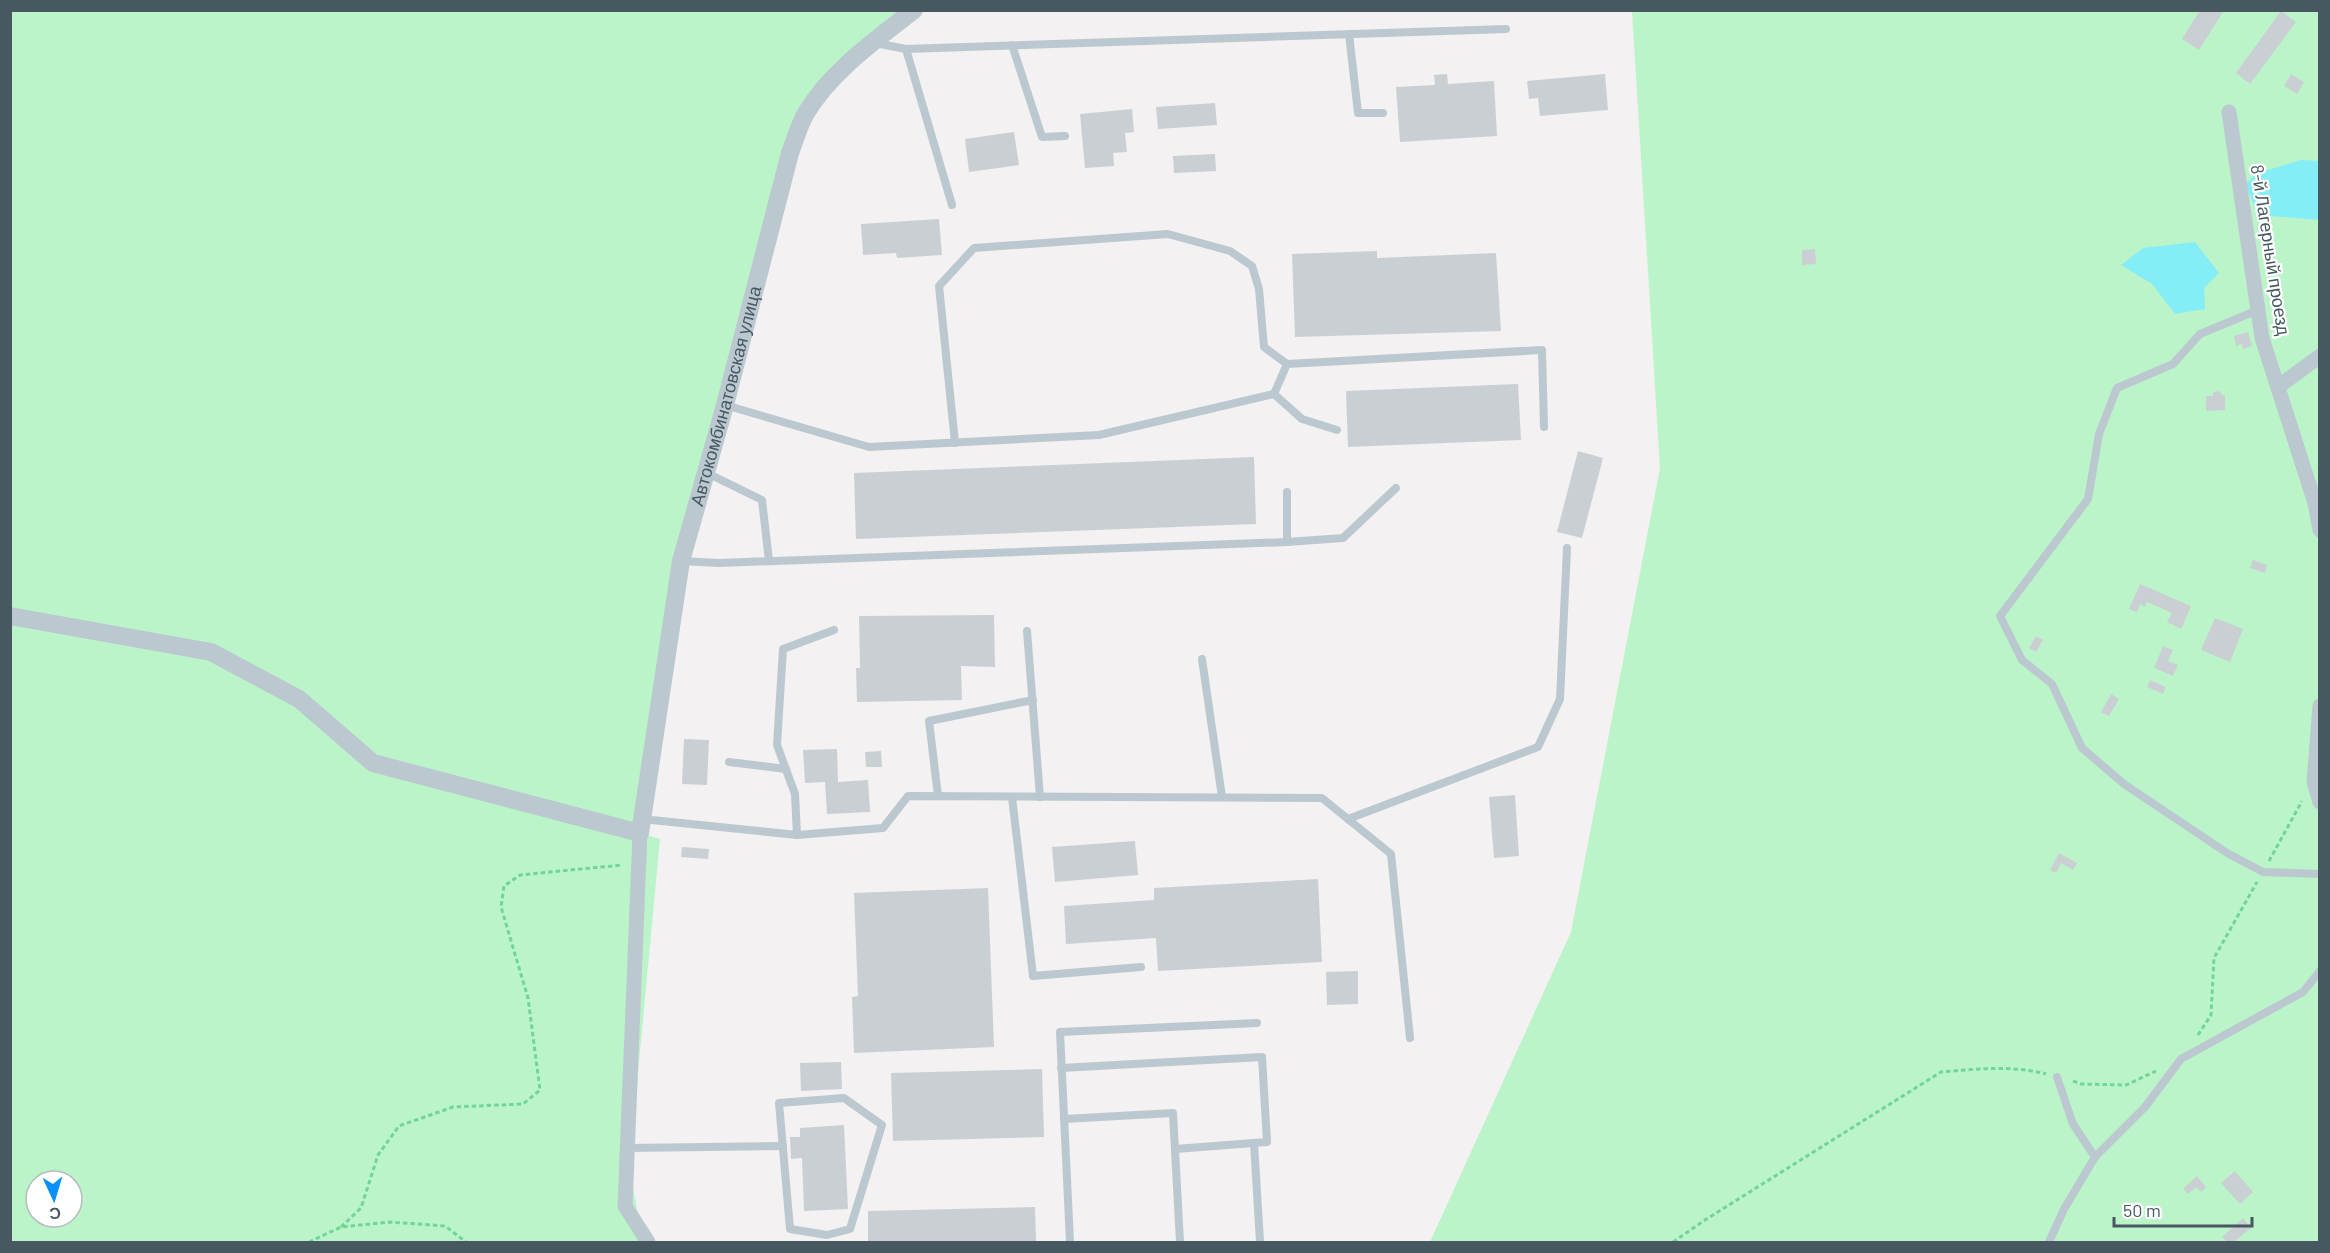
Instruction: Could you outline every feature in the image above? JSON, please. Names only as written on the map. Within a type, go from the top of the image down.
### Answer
[{"type":"street","name":"Автокомбинатовская улица","points":[[641,826],[681,561],[725,405],[790,153],[805,114],[832,80],[872,43],[914,10]]},
{"type":"street","name":"8-й Лагерный проезд","points":[[2229,112],[2262,338],[2315,503],[2319,530]]},
{"type":"street","points":[[2279,386],[2319,356]]},
{"type":"street","points":[[10,616],[211,652],[299,699],[373,763],[641,826],[625,1206],[648,1242]]},
{"type":"street","points":[[2319,706],[2314,782],[2319,802]]},
{"type":"lane","points":[[872,43],[906,49],[1506,29]]},
{"type":"lane","points":[[1349,34],[1358,113],[1383,113]]},
{"type":"lane","points":[[1012,45],[1042,137],[1065,135]]},
{"type":"lane","points":[[906,49],[952,205]]},
{"type":"lane","points":[[955,443],[939,286],[974,248],[1168,234],[1230,251],[1252,266],[1259,289],[1264,347],[1287,364],[1542,350],[1544,426]]},
{"type":"lane","points":[[2258,310],[2200,334],[2174,364],[2117,388],[2100,434],[2088,499],[2000,616],[2022,660],[2052,684],[2082,748],[2124,784],[2227,853],[2263,872],[2319,873]]},
{"type":"lane","points":[[1274,394],[1287,364]]},
{"type":"lane","points":[[725,405],[869,447],[1099,435],[1274,394]]},
{"type":"lane","points":[[1274,394],[1302,419],[1337,430]]},
{"type":"lane","points":[[706,472],[762,500],[769,561]]},
{"type":"lane","points":[[681,561],[720,563],[1343,538],[1396,488]]},
{"type":"lane","points":[[1287,492],[1287,542]]},
{"type":"lane","points":[[1348,819],[1538,747],[1560,699],[1567,548]]},
{"type":"lane","points":[[797,835],[795,794],[777,746],[783,649],[834,630]]},
{"type":"lane","points":[[1028,631],[1040,797]]},
{"type":"lane","points":[[1202,659],[1222,797]]},
{"type":"lane","points":[[938,796],[930,721],[1033,700]]},
{"type":"lane","points":[[729,762],[786,769]]},
{"type":"lane","points":[[641,826],[797,835],[883,828],[908,796],[1322,798],[1391,854],[1410,1038]]},
{"type":"lane","points":[[1012,797],[1033,976],[1141,967]]},
{"type":"lane","points":[[2049,1242],[2064,1209],[2095,1157],[2145,1107],[2181,1059],[2303,992],[2319,971]]},
{"type":"lane","points":[[1070,1242],[1060,1032],[1257,1023]]},
{"type":"lane","points":[[1061,1068],[1262,1057],[1267,1142],[1175,1149]]},
{"type":"lane","points":[[2057,1077],[2073,1124],[2095,1157]]},
{"type":"lane","points":[[844,1098],[882,1125],[850,1229],[828,1239],[790,1229],[783,1146],[779,1103],[844,1098]]},
{"type":"lane","points":[[1064,1119],[1173,1113],[1180,1242]]},
{"type":"lane","points":[[1254,1143],[1260,1242]]},
{"type":"lane","points":[[627,1148],[783,1146]]},
{"type":"path","points":[[1673,1242],[1941,1072],[1971,1069],[2033,1071],[2081,1084],[2126,1084],[2181,1059],[2211,1015],[2214,958],[2314,782]]},
{"type":"path","points":[[309,1242],[341,1227],[361,1208],[378,1155],[399,1126],[453,1107],[523,1104],[540,1090],[528,998],[501,907],[504,886],[520,874],[639,863]]},
{"type":"path","points":[[341,1227],[390,1222],[445,1226],[466,1242]]},
{"type":"green space","points":[[10,11],[914,11],[805,114],[681,561],[640,833],[660,839],[638,1073],[632,1179],[642,1242],[11,1242]]},
{"type":"green space","points":[[1632,11],[2319,11],[2319,1242],[1430,1242],[1571,932],[1660,468]]},
{"type":"water","points":[[2301,160],[2319,161],[2319,220],[2258,215],[2245,184],[2258,173]]},
{"type":"water","points":[[2195,242],[2219,273],[2204,288],[2205,309],[2175,314],[2152,284],[2121,265],[2143,248]]},
{"type":"building","points":[[2200,10],[2224,10],[2199,50],[2182,39]]},
{"type":"building","points":[[2281,11],[2296,22],[2250,84],[2236,73]]},
{"type":"building","points":[[1447,74],[1448,84],[1494,81],[1497,136],[1400,142],[1396,87],[1435,85],[1434,75]]},
{"type":"building","points":[[1605,74],[1608,110],[1540,116],[1538,98],[1529,99],[1527,81]]},
{"type":"building","points":[[2291,74],[2304,82],[2297,94],[2284,86]]},
{"type":"building","points":[[1215,103],[1217,125],[1158,129],[1156,107]]},
{"type":"building","points":[[1132,109],[1134,132],[1125,133],[1127,152],[1113,153],[1114,166],[1085,168],[1080,114]]},
{"type":"building","points":[[1014,132],[1019,165],[969,172],[965,139]]},
{"type":"building","points":[[1215,154],[1216,171],[1174,173],[1173,156]]},
{"type":"building","points":[[939,219],[942,255],[897,258],[896,253],[863,255],[861,224]]},
{"type":"building","points":[[1815,249],[1816,264],[1802,265],[1802,250]]},
{"type":"building","points":[[1377,251],[1377,258],[1496,253],[1501,331],[1295,337],[1292,254]]},
{"type":"building","points":[[2248,332],[2252,346],[2243,349],[2242,344],[2236,346],[2234,336]]},
{"type":"building","points":[[1518,384],[1521,440],[1348,447],[1346,391]]},
{"type":"building","points":[[2220,391],[2221,395],[2225,395],[2225,410],[2206,411],[2206,396],[2213,396],[2213,392]]},
{"type":"building","points":[[1578,451],[1603,458],[1582,538],[1557,532]]},
{"type":"building","points":[[1254,457],[1256,524],[856,539],[854,473]]},
{"type":"building","points":[[2253,560],[2267,565],[2265,573],[2250,568]]},
{"type":"building","points":[[2140,584],[2191,606],[2181,629],[2167,622],[2172,613],[2147,602],[2145,607],[2140,604],[2137,612],[2129,609]]},
{"type":"building","points":[[994,615],[995,667],[961,666],[962,700],[857,702],[856,668],[860,668],[859,616]]},
{"type":"building","points":[[2215,618],[2243,629],[2230,662],[2201,650]]},
{"type":"building","points":[[2036,636],[2043,640],[2036,652],[2029,648]]},
{"type":"building","points":[[2163,646],[2173,650],[2168,661],[2178,665],[2173,676],[2154,668]]},
{"type":"building","points":[[2150,680],[2166,687],[2163,694],[2147,687]]},
{"type":"building","points":[[2111,694],[2119,699],[2109,716],[2101,712]]},
{"type":"building","points":[[684,739],[709,740],[707,785],[682,784]]},
{"type":"building","points":[[837,749],[838,782],[868,780],[870,812],[827,814],[825,782],[805,783],[803,750]]},
{"type":"building","points":[[881,751],[882,767],[866,767],[865,752]]},
{"type":"building","points":[[1515,795],[1519,856],[1494,858],[1489,797]]},
{"type":"building","points":[[1135,841],[1138,875],[1055,882],[1052,847]]},
{"type":"building","points":[[682,847],[709,849],[708,859],[681,857]]},
{"type":"building","points":[[2059,853],[2077,863],[2073,870],[2061,863],[2056,873],[2050,870]]},
{"type":"building","points":[[1318,879],[1322,962],[1158,971],[1156,938],[1066,944],[1064,906],[1154,900],[1154,888]]},
{"type":"building","points":[[988,888],[994,1047],[854,1053],[852,997],[858,996],[854,893]]},
{"type":"building","points":[[1358,971],[1358,1004],[1327,1005],[1326,972]]},
{"type":"building","points":[[841,1062],[842,1089],[801,1091],[800,1063]]},
{"type":"building","points":[[1042,1069],[1044,1137],[893,1141],[891,1073]]},
{"type":"building","points":[[844,1125],[848,1209],[804,1211],[802,1158],[791,1159],[790,1137],[800,1137],[800,1128]]},
{"type":"building","points":[[2235,1171],[2253,1192],[2240,1204],[2221,1183]]},
{"type":"building","points":[[2197,1176],[2206,1187],[2201,1192],[2196,1187],[2188,1194],[2183,1189]]},
{"type":"building","points":[[1035,1207],[1036,1242],[868,1242],[868,1211]]},
{"type":"building","points":[[2243,1218],[2251,1228],[2234,1242],[2227,1242],[2222,1237]]}]
